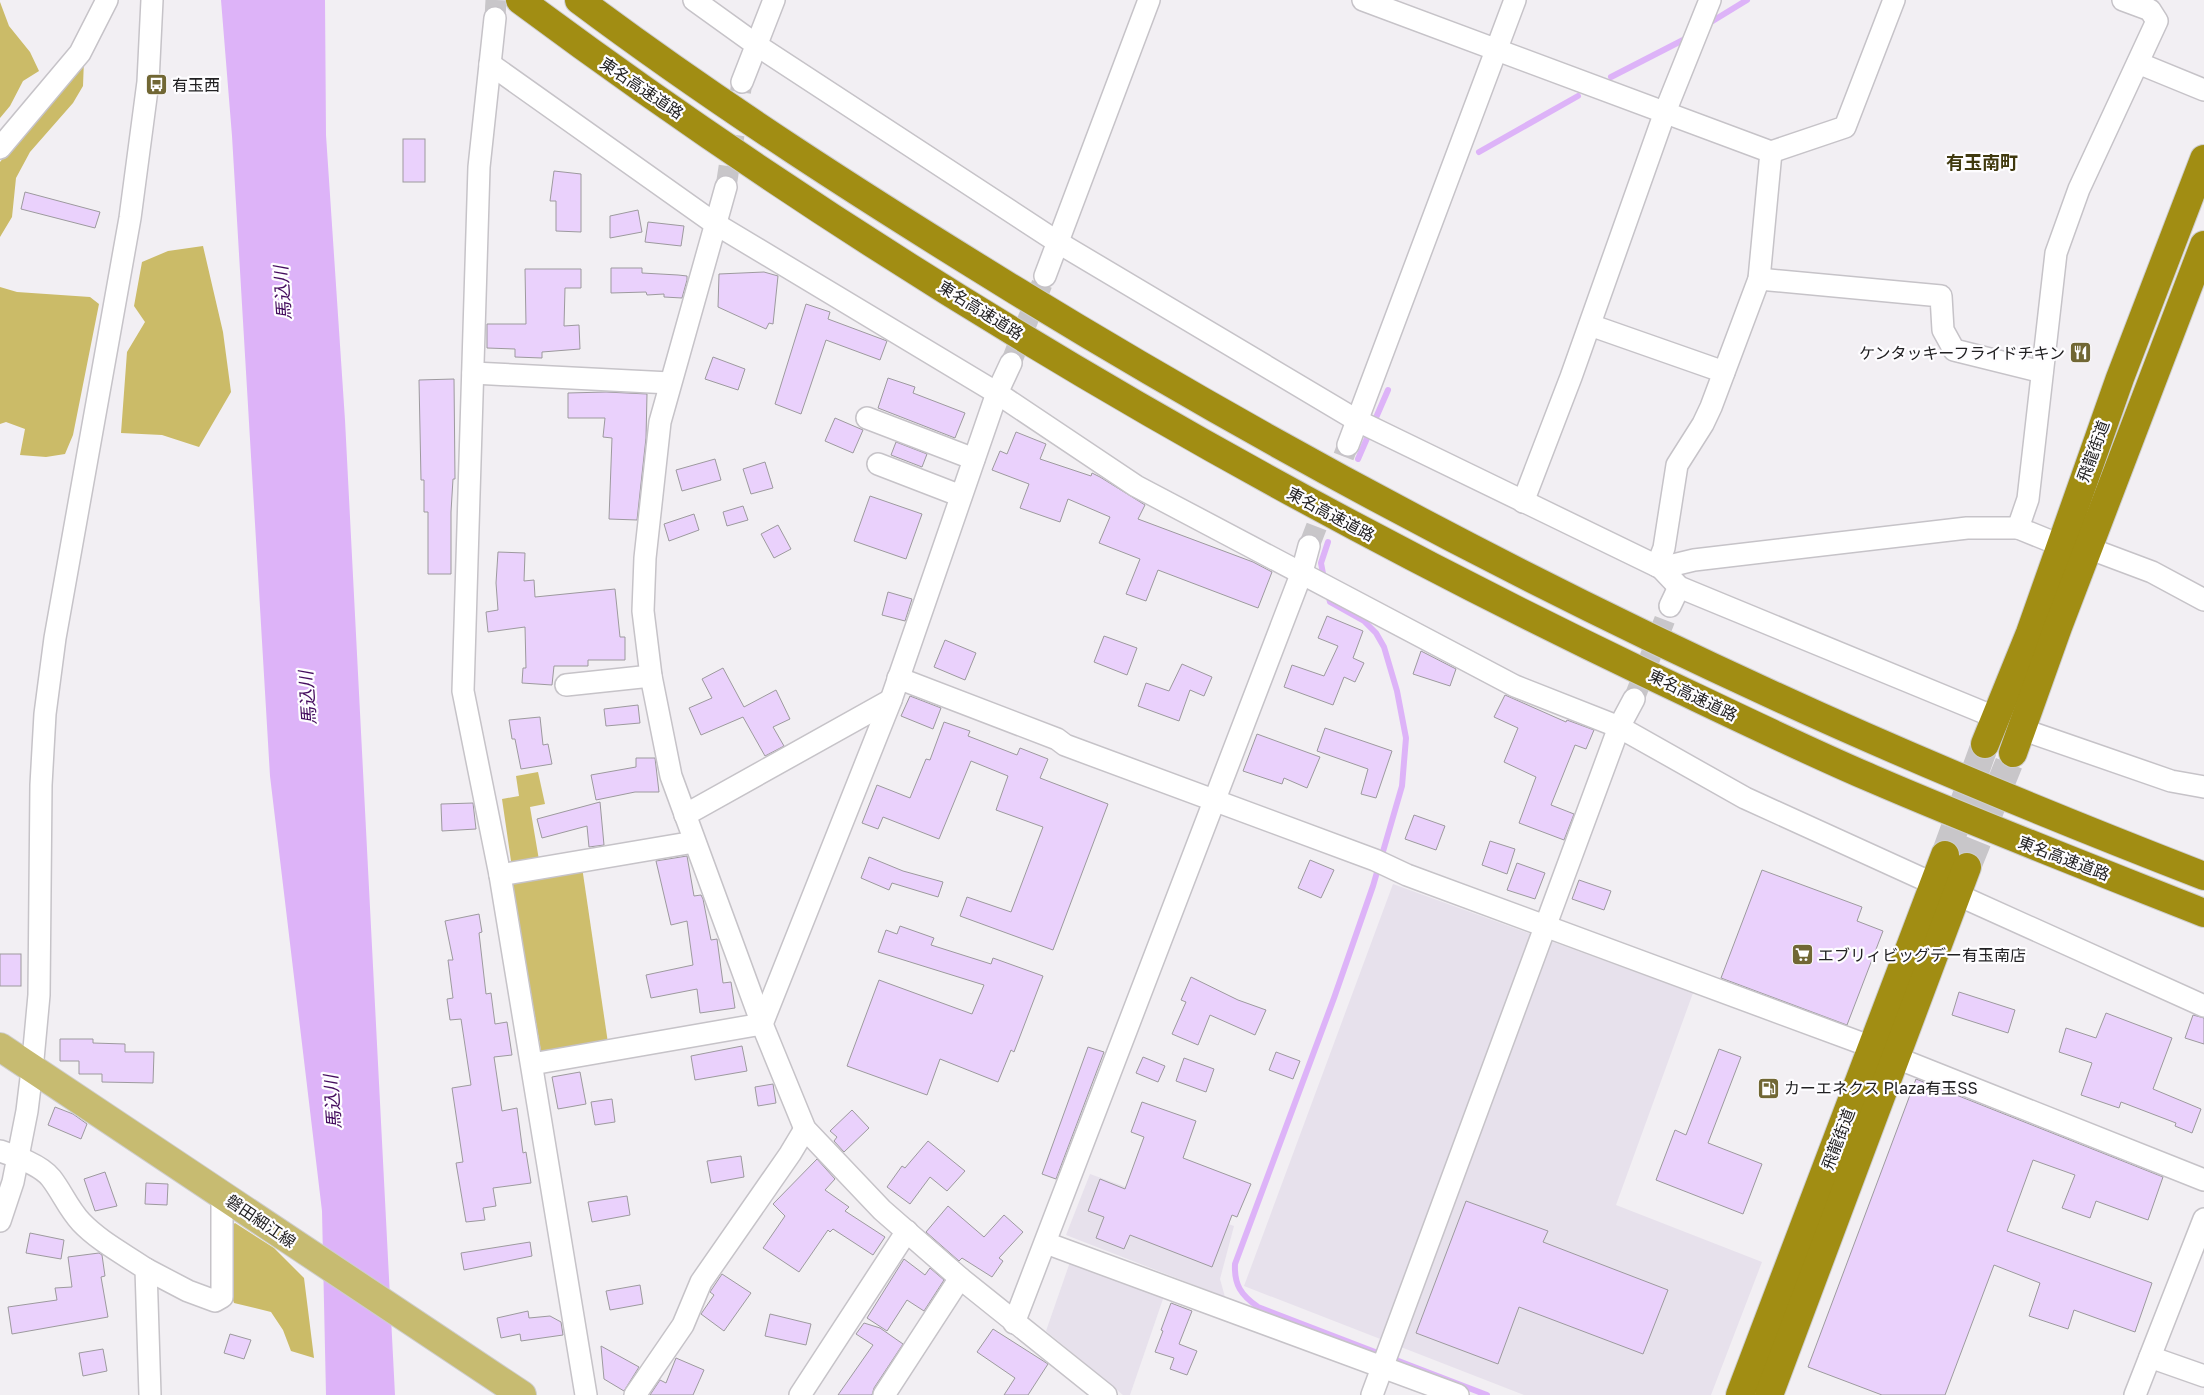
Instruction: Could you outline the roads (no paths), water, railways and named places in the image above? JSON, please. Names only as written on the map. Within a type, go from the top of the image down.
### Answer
[{"type":"highway","name":"東名高速道路","points":[[520,0],[612,68],[900,260],[1065,362],[1316,507],[1566,634],[1868,777],[2012,838],[2204,913]]},
{"type":"highway","name":"東名高速道路","points":[[579,0],[625,34],[768,132],[919,231],[1194,397],[1340,478],[1580,604],[1777,697],[2025,805],[2204,876]]},
{"type":"highway","name":"飛龍街道","points":[[1985,744],[2030,633],[2120,378],[2204,159]]},
{"type":"highway","name":"飛龍街道","points":[[2017,741],[2088,548],[2204,245]]},
{"type":"highway","name":"飛龍街道","points":[[1769,1395],[1897,1058],[1946,889],[1956,861]]},
{"type":"highway","name":"飛龍街道","points":[[1740,1395],[1872,1047],[1946,889]]},
{"type":"main road","name":"磐田細江線","points":[[0,1048],[284,1236],[433,1338],[522,1395]]},
{"type":"street","points":[[0,148],[80,52],[107,0]]},
{"type":"street","points":[[0,1221],[13,1182],[8,1155],[27,1111],[39,995],[41,785],[45,714],[55,638],[130,218],[148,82],[152,0]]},
{"type":"street","points":[[694,0],[758,46],[1059,243],[1359,421],[1659,567],[1679,587],[1997,718]]},
{"type":"street","points":[[742,82],[758,46],[774,0]]},
{"type":"street","points":[[1045,276],[1149,0]]},
{"type":"street","points":[[1362,0],[1771,152],[1845,127],[1894,0]]},
{"type":"street","points":[[1348,445],[1359,421],[1515,0]]},
{"type":"street","points":[[1523,502],[1590,325],[1665,112],[1710,0]]},
{"type":"street","points":[[2018,528],[2028,499],[2056,253],[2079,189],[2157,21],[2150,10],[2123,0]]},
{"type":"street","points":[[494,18],[479,167],[463,691],[500,875],[586,1395]]},
{"type":"street","points":[[2138,63],[2204,90]]},
{"type":"street","points":[[490,64],[714,224],[997,394],[1136,486],[1515,686],[1619,728],[1745,798],[2204,1006]]},
{"type":"street","points":[[1659,567],[1664,548],[1677,464],[1703,424],[1758,279],[1771,152]]},
{"type":"street","points":[[726,187],[714,224],[660,422],[645,558],[643,611],[651,676],[670,776],[762,1024],[805,1129],[882,1210],[1014,1323],[1082,1387],[1106,1395]]},
{"type":"street","points":[[1758,279],[1941,296],[1943,330],[1954,350],[2042,372]]},
{"type":"street","points":[[1590,325],[1724,372]]},
{"type":"street","points":[[762,1024],[891,700],[997,394],[1011,363]]},
{"type":"street","points":[[473,373],[670,383]]},
{"type":"street","points":[[866,418],[974,459]]},
{"type":"street","points":[[878,464],[961,496]]},
{"type":"street","points":[[1659,567],[1694,560],[1967,528],[2018,528],[2060,545],[2088,548],[2152,572],[2204,600]]},
{"type":"street","points":[[1014,1323],[1215,801],[1307,575],[1309,546]]},
{"type":"street","points":[[1670,606],[1679,587]]},
{"type":"street","points":[[566,685],[651,676]]},
{"type":"street","points":[[898,678],[1215,801],[1382,863],[1407,875],[1872,1047]]},
{"type":"street","points":[[1372,1395],[1619,728],[1634,699]]},
{"type":"street","points":[[685,815],[891,700]]},
{"type":"street","points":[[2017,741],[2171,781],[2204,787]]},
{"type":"street","points":[[500,875],[694,842]]},
{"type":"street","points":[[532,1064],[762,1024]]},
{"type":"street","points":[[1897,1058],[2204,1180]]},
{"type":"street","points":[[635,1395],[683,1325],[701,1282],[790,1154],[805,1129]]},
{"type":"street","points":[[8,1155],[50,1176],[68,1207],[94,1234],[146,1269],[200,1296],[215,1301],[222,1297],[222,1195]]},
{"type":"street","points":[[2135,1395],[2204,1219]]},
{"type":"street","points":[[800,1395],[907,1232]]},
{"type":"street","points":[[1046,1243],[1458,1395]]},
{"type":"street","points":[[146,1269],[150,1395]]},
{"type":"street","points":[[884,1395],[960,1278]]},
{"type":"street","points":[[2150,1358],[2204,1376]]},
{"type":"water","name":"馬込川","points":[[221,0],[325,0],[326,135],[345,420],[395,1395],[326,1395],[322,1211],[270,776],[232,136]]},
{"type":"waterway","points":[[1711,22],[1747,0]]},
{"type":"waterway","points":[[1611,77],[1685,39]]},
{"type":"waterway","points":[[1479,152],[1578,96]]},
{"type":"waterway","points":[[1358,459],[1388,390]]},
{"type":"waterway","points":[[1324,579],[1321,563],[1328,542]]},
{"type":"waterway","points":[[1328,594],[1330,602],[1364,621],[1376,633],[1384,647],[1397,691],[1406,738],[1402,786],[1373,886],[1334,998],[1235,1264],[1237,1284],[1243,1294],[1258,1307],[1487,1395]]},
{"type":"tunnel","points":[[495,18],[496,0]]},
{"type":"tunnel","points":[[726,187],[742,82]]},
{"type":"tunnel","points":[[1011,363],[1045,276]]},
{"type":"tunnel","points":[[1309,546],[1348,445]]},
{"type":"tunnel","points":[[1634,699],[1670,606]]},
{"type":"tunnel","points":[[1945,855],[1985,744]]},
{"type":"tunnel","points":[[1967,867],[2013,753]]},
{"type":"place","name":"有玉西","points":[[156,85]]},
{"type":"place","name":"ケンタッキーフライドチキン","points":[[2081,353]]},
{"type":"place","name":"エブリィビッグデー有玉南店","points":[[1802,955]]},
{"type":"place","name":"カーエネクス Plaza有玉SS","points":[[1768,1088]]},
{"type":"district","name":"有玉南町","points":[[1982,162]]}]
